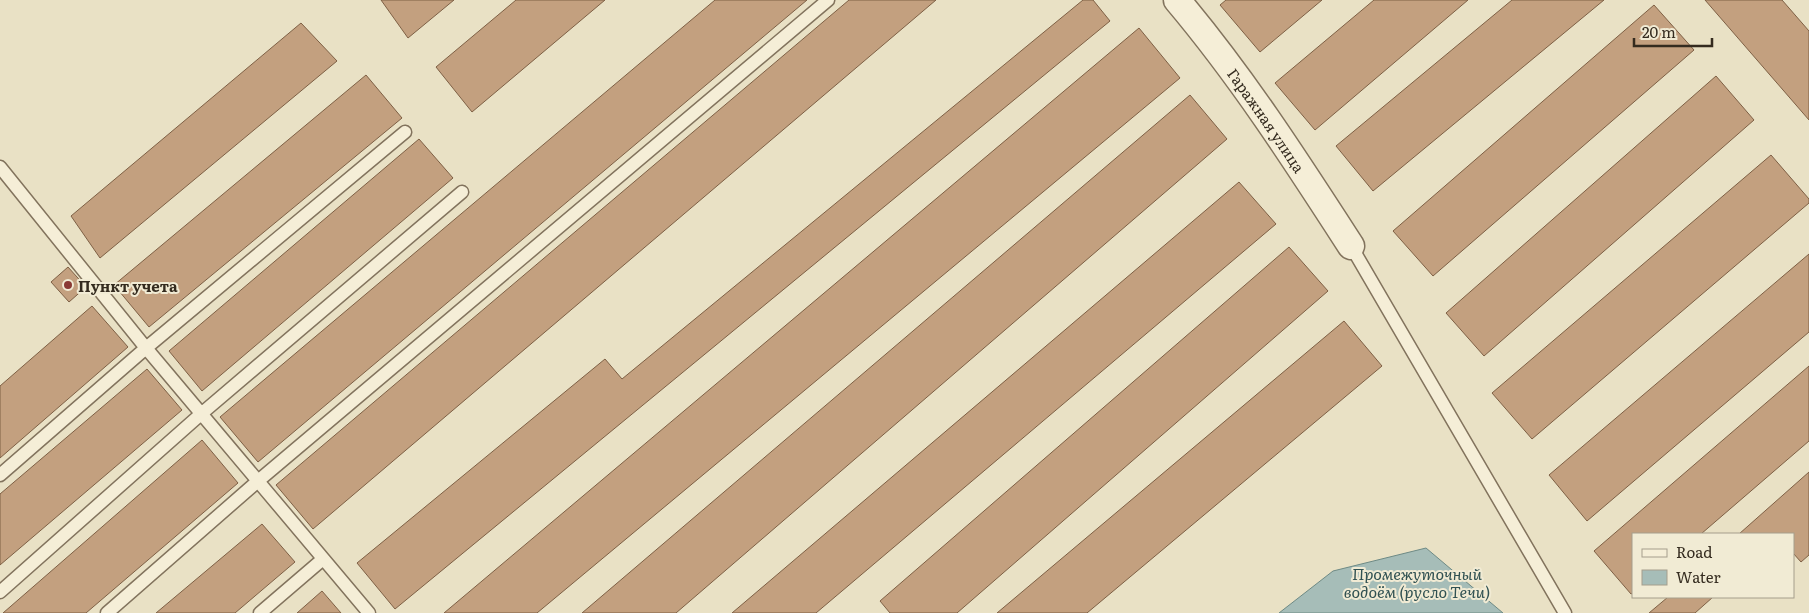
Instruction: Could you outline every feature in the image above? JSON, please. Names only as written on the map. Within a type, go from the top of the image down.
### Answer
[{"type":"street","name":"Гаражная улица","points":[[1177,0],[1210,39],[1280,135],[1351,246]]},
{"type":"lane","points":[[107,613],[258,481],[828,0]]},
{"type":"lane","points":[[0,475],[146,348],[405,132]]},
{"type":"lane","points":[[0,167],[146,348],[369,613]]},
{"type":"lane","points":[[0,592],[201,414],[462,192]]},
{"type":"lane","points":[[1351,246],[1565,613]]},
{"type":"lane","points":[[260,613],[323,559]]},
{"type":"water","name":"Промежуточный водоём (русло Течи)","points":[[1426,548],[1503,613],[1279,613],[1333,571]]},
{"type":"building","points":[[381,0],[454,0],[408,38]]},
{"type":"building","points":[[516,0],[605,0],[472,112],[436,67]]},
{"type":"building","points":[[715,0],[807,0],[258,462],[220,417]]},
{"type":"building","points":[[849,0],[936,0],[313,529],[276,485]]},
{"type":"building","points":[[1083,0],[1093,0],[1110,21],[395,609],[357,563],[605,359],[622,379]]},
{"type":"building","points":[[1226,0],[1322,0],[1260,52],[1220,5]]},
{"type":"building","points":[[1374,0],[1468,0],[1315,130],[1275,83]]},
{"type":"building","points":[[1512,0],[1604,0],[1373,191],[1336,146]]},
{"type":"building","points":[[1705,0],[1782,0],[1809,31],[1809,120]]},
{"type":"building","points":[[1654,5],[1694,50],[1433,276],[1393,231]]},
{"type":"building","points":[[301,23],[337,61],[100,258],[71,216]]},
{"type":"building","points":[[1139,28],[1180,78],[537,613],[444,613]]},
{"type":"building","points":[[366,75],[402,118],[149,327],[114,285]]},
{"type":"building","points":[[1716,76],[1754,120],[1484,356],[1446,313]]},
{"type":"building","points":[[1190,95],[1227,139],[676,613],[582,613]]},
{"type":"building","points":[[419,139],[453,178],[202,391],[169,351]]},
{"type":"building","points":[[1771,155],[1809,199],[1809,203],[1532,439],[1492,393]]},
{"type":"building","points":[[1239,182],[1276,224],[816,613],[732,613]]},
{"type":"building","points":[[1289,247],[1328,291],[957,613],[890,613],[880,601]]},
{"type":"building","points":[[1809,254],[1809,332],[1587,521],[1549,475]]},
{"type":"building","name":"Пункт учета","points":[[68,267],[86,287],[69,302],[51,282]]},
{"type":"building","points":[[92,306],[128,347],[0,458],[0,386]]},
{"type":"building","points":[[1344,321],[1382,366],[1087,613],[997,613]]},
{"type":"building","points":[[1809,366],[1809,441],[1702,533],[1632,533],[1632,594],[1594,551]]},
{"type":"building","points":[[147,369],[182,410],[0,565],[0,494]]},
{"type":"building","points":[[202,440],[238,483],[86,613],[3,613]]},
{"type":"building","points":[[1809,472],[1809,555],[1801,562],[1794,554],[1794,533],[1740,533]]},
{"type":"building","points":[[262,524],[295,562],[235,613],[156,613]]},
{"type":"building","points":[[322,591],[341,613],[297,613]]},
{"type":"building","points":[[1667,598],[1712,598],[1695,613],[1649,613]]},
{"type":"place","name":"Пункт учета","points":[[68,285]]}]
